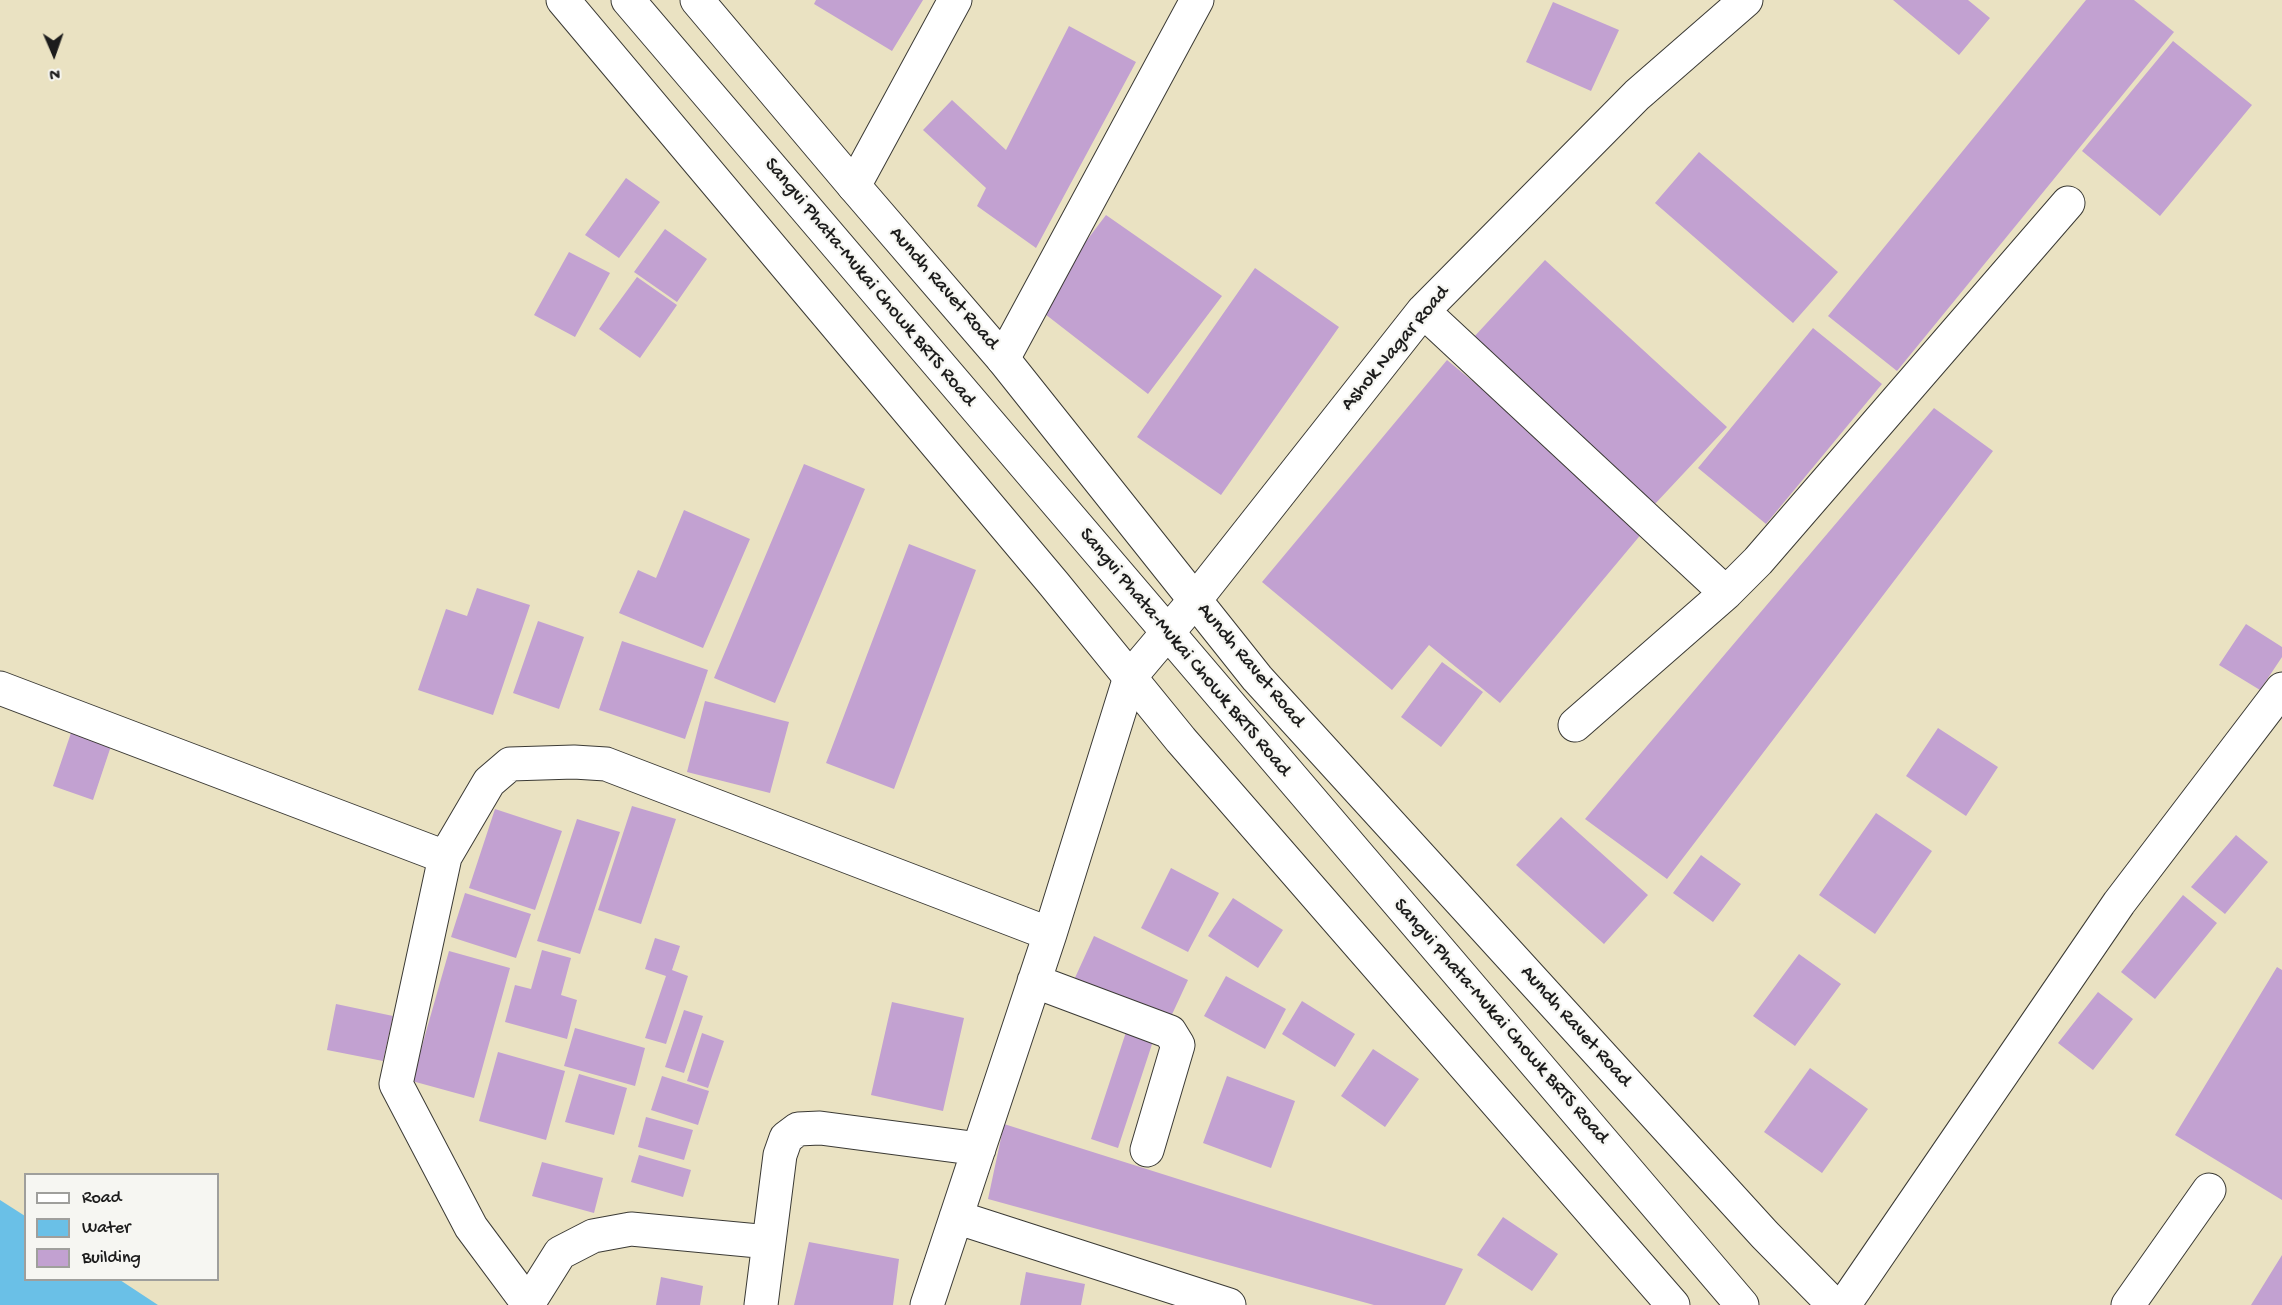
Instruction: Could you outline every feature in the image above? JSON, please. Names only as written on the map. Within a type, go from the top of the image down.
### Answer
[{"type":"street","points":[[562,0],[1130,676],[1181,740],[1671,1304]]},
{"type":"street","name":"Sangvi Phata-Mukai Chowk BRTS Road","points":[[628,0],[1742,1305]]},
{"type":"street","name":"Aundh Ravet Road","points":[[697,0],[1003,359],[1257,678],[1765,1235],[1834,1305]]},
{"type":"street","points":[[854,186],[956,0]]},
{"type":"street","points":[[1003,359],[1197,0]]},
{"type":"street","name":"Ashok Nagar Road","points":[[1130,676],[1195,600],[1423,311],[1637,95],[1746,0]]},
{"type":"street","points":[[1575,725],[1726,593],[1766,552],[2068,203]]},
{"type":"street","points":[[1423,311],[1726,593]]},
{"type":"street","points":[[927,1305],[1050,934],[1130,676]]},
{"type":"street","points":[[0,688],[445,856]]},
{"type":"street","points":[[1844,1305],[2119,903],[2282,689]]},
{"type":"street","points":[[769,1242],[631,1229],[593,1236],[560,1253],[529,1304],[471,1227],[396,1084],[445,856],[489,782],[510,764],[574,762],[606,764],[1050,934]]},
{"type":"street","points":[[1034,981],[1170,1032],[1178,1045],[1147,1150]]},
{"type":"street","points":[[761,1305],[780,1155],[786,1138],[798,1129],[820,1128],[979,1149]]},
{"type":"street","points":[[2128,1305],[2209,1190]]},
{"type":"street","points":[[956,1217],[1211,1302]]},
{"type":"water","points":[[0,1200],[24,1215],[24,1281],[122,1281],[158,1305],[0,1305]]},
{"type":"building","points":[[816,0],[923,0],[892,51],[814,4]]},
{"type":"building","points":[[1893,0],[1968,0],[1990,18],[1959,55]]},
{"type":"building","points":[[2086,0],[2134,0],[2174,32],[1897,371],[1828,316]]},
{"type":"building","points":[[1553,2],[1619,30],[1591,91],[1526,62]]},
{"type":"building","points":[[1069,26],[1136,62],[1036,248],[977,206],[986,188],[923,130],[952,100],[1006,150]]},
{"type":"building","points":[[2173,41],[2252,105],[2160,216],[2082,151]]},
{"type":"building","points":[[1699,152],[1838,272],[1793,323],[1655,203]]},
{"type":"building","points":[[626,178],[660,202],[619,258],[585,235]]},
{"type":"building","points":[[1106,215],[1222,296],[1148,394],[1036,307]]},
{"type":"building","points":[[665,229],[707,259],[677,302],[634,272]]},
{"type":"building","points":[[569,252],[610,273],[575,337],[534,315]]},
{"type":"building","points":[[1545,260],[1727,427],[1654,505],[1473,338]]},
{"type":"building","points":[[1255,268],[1339,327],[1221,495],[1137,437]]},
{"type":"building","points":[[637,277],[677,305],[640,358],[599,329]]},
{"type":"building","points":[[1813,328],[1882,384],[1766,524],[1698,468]]},
{"type":"building","points":[[1447,360],[1648,526],[1500,703],[1429,645],[1392,690],[1262,582]]},
{"type":"building","points":[[1934,408],[1993,451],[1667,879],[1585,819]]},
{"type":"building","points":[[804,464],[865,489],[775,703],[714,678]]},
{"type":"building","points":[[684,510],[750,539],[703,648],[619,613],[638,570],[656,578]]},
{"type":"building","points":[[909,544],[976,570],[894,789],[826,763]]},
{"type":"building","points":[[477,588],[530,605],[493,715],[418,690],[446,609],[467,616]]},
{"type":"building","points":[[538,621],[584,637],[559,709],[513,693]]},
{"type":"building","points":[[2246,624],[2282,647],[2282,657],[2260,690],[2219,665]]},
{"type":"building","points":[[622,641],[708,670],[685,739],[599,710]]},
{"type":"building","points":[[1442,662],[1483,692],[1441,747],[1401,717]]},
{"type":"building","points":[[705,701],[789,722],[770,793],[687,772]]},
{"type":"building","points":[[73,727],[113,740],[93,800],[53,786]]},
{"type":"building","points":[[1938,728],[1998,767],[1966,816],[1906,776]]},
{"type":"building","points":[[632,806],[676,819],[641,924],[598,910]]},
{"type":"building","points":[[495,809],[562,831],[535,910],[469,888]]},
{"type":"building","points":[[1876,813],[1932,851],[1875,934],[1819,895]]},
{"type":"building","points":[[1561,817],[1648,895],[1604,944],[1516,865]]},
{"type":"building","points":[[577,819],[620,832],[580,954],[537,941]]},
{"type":"building","points":[[2236,835],[2268,862],[2225,914],[2191,887]]},
{"type":"building","points":[[1701,855],[1741,884],[1713,922],[1673,893]]},
{"type":"building","points":[[1171,868],[1219,893],[1188,952],[1141,928]]},
{"type":"building","points":[[465,893],[531,914],[516,958],[451,937]]},
{"type":"building","points":[[2183,895],[2217,923],[2155,999],[2121,972]]},
{"type":"building","points":[[1233,898],[1283,930],[1258,968],[1208,936]]},
{"type":"building","points":[[1094,936],[1188,980],[1168,1023],[1074,980]]},
{"type":"building","points":[[655,938],[680,946],[672,970],[688,976],[666,1044],[645,1038],[666,976],[645,969]]},
{"type":"building","points":[[542,950],[571,958],[561,995],[577,1000],[567,1039],[505,1022],[515,985],[531,989]]},
{"type":"building","points":[[449,951],[510,968],[474,1098],[412,1081]]},
{"type":"building","points":[[1799,954],[1841,984],[1795,1046],[1753,1016]]},
{"type":"building","points":[[2277,967],[2282,970],[2282,1200],[2175,1135]]},
{"type":"building","points":[[1226,976],[1286,1009],[1265,1049],[1204,1016]]},
{"type":"building","points":[[2098,992],[2133,1019],[2093,1070],[2058,1043]]},
{"type":"building","points":[[1302,1001],[1355,1034],[1335,1067],[1282,1034]]},
{"type":"building","points":[[892,1002],[964,1018],[943,1111],[871,1095]]},
{"type":"building","points":[[336,1004],[393,1016],[383,1061],[327,1050]]},
{"type":"building","points":[[684,1010],[703,1016],[684,1073],[665,1067]]},
{"type":"building","points":[[575,1028],[645,1048],[635,1086],[564,1066]]},
{"type":"building","points":[[1127,1029],[1154,1038],[1118,1148],[1091,1139]]},
{"type":"building","points":[[702,1033],[724,1041],[708,1088],[687,1081]]},
{"type":"building","points":[[1373,1049],[1419,1079],[1385,1127],[1341,1096]]},
{"type":"building","points":[[498,1052],[565,1071],[546,1140],[479,1121]]},
{"type":"building","points":[[1810,1068],[1868,1109],[1822,1173],[1764,1132]]},
{"type":"building","points":[[579,1074],[627,1088],[614,1135],[565,1122]]},
{"type":"building","points":[[662,1076],[709,1091],[698,1125],[651,1110]]},
{"type":"building","points":[[1227,1076],[1295,1101],[1271,1168],[1203,1143]]},
{"type":"building","points":[[646,1117],[693,1130],[684,1160],[638,1147]]},
{"type":"building","points":[[1004,1124],[1463,1269],[1445,1305],[1374,1305],[988,1199]]},
{"type":"building","points":[[639,1155],[691,1170],[683,1197],[631,1182]]},
{"type":"building","points":[[542,1162],[603,1178],[594,1213],[532,1196]]},
{"type":"building","points":[[1503,1217],[1558,1254],[1532,1291],[1477,1255]]},
{"type":"building","points":[[809,1242],[899,1259],[893,1305],[794,1305]]},
{"type":"building","points":[[2282,1255],[2282,1305],[2251,1305]]},
{"type":"building","points":[[1026,1272],[1085,1284],[1081,1305],[1020,1305]]},
{"type":"building","points":[[661,1277],[703,1286],[700,1305],[656,1305]]}]
